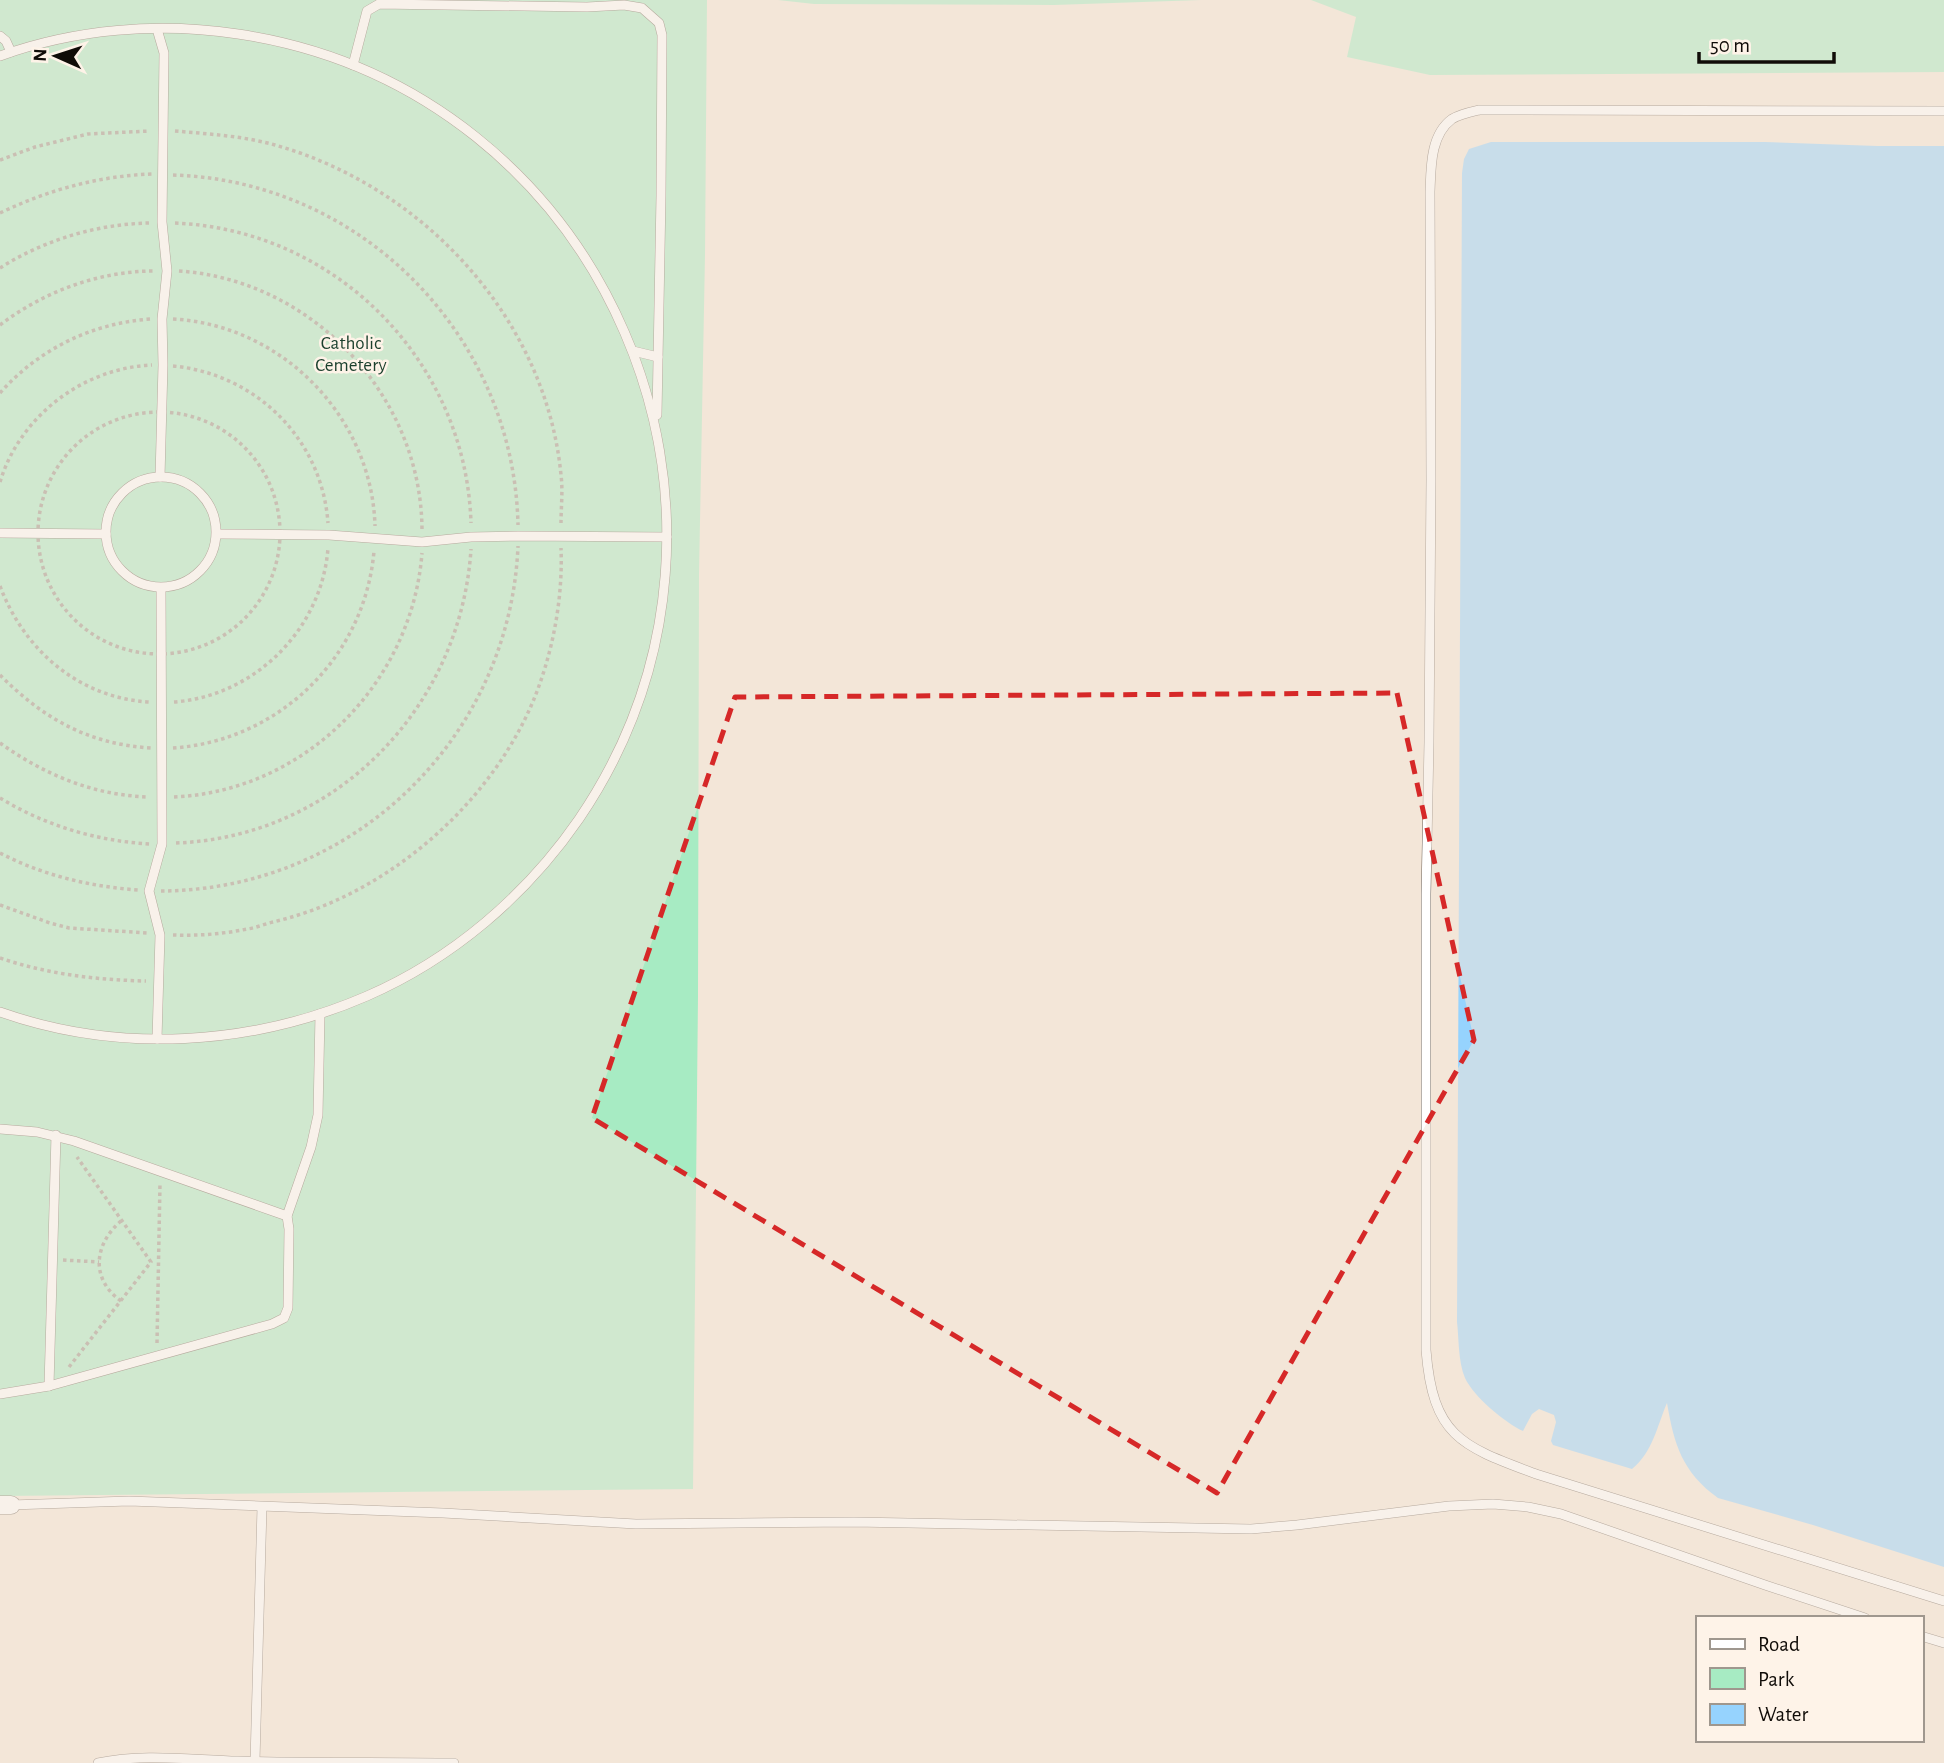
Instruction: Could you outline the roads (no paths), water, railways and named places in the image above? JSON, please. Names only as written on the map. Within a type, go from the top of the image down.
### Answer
[{"type":"lane","points":[[0,1012],[83,1033],[158,1039],[199,1038],[280,1026],[320,1014],[397,982],[484,924],[523,888],[551,857],[604,779],[642,692],[663,600],[667,537],[666,501],[657,430],[661,255],[662,46],[659,23],[642,8],[624,5],[587,7],[379,4],[367,11],[353,65]]},
{"type":"lane","points":[[156,29],[164,53],[162,222],[167,271],[162,319],[160,477]]},
{"type":"lane","points":[[0,56],[83,35],[156,29],[201,30],[256,37],[321,54],[384,79],[443,113],[498,155],[567,231],[587,259],[620,319],[633,351],[657,430]]},
{"type":"lane","points":[[0,36],[6,41],[11,52]]},
{"type":"lane","points":[[1944,111],[1479,110],[1451,120],[1440,133],[1434,148],[1430,192],[1431,480],[1426,894],[1426,1350],[1429,1381],[1436,1404],[1447,1425],[1476,1450],[1536,1474],[1944,1601]]},
{"type":"lane","points":[[633,351],[657,356]]},
{"type":"lane","points":[[160,477],[180,480],[204,497],[214,514],[217,534],[212,555],[200,572],[182,584],[161,588],[140,584],[123,572],[110,554],[106,534],[110,512],[121,494],[139,481],[160,477]]},
{"type":"lane","points":[[0,533],[106,534]]},
{"type":"lane","points":[[217,534],[329,535],[422,542],[518,536],[667,537]]},
{"type":"lane","points":[[158,1039],[160,934],[149,891],[162,844],[161,588]]},
{"type":"lane","points":[[0,1394],[54,1384],[272,1324],[284,1318],[288,1308],[287,1216],[311,1147],[318,1115],[320,1014]]},
{"type":"lane","points":[[0,1129],[60,1137],[287,1216]]},
{"type":"lane","points":[[54,1384],[53,1259],[60,1137]]},
{"type":"lane","points":[[5,1505],[129,1502],[443,1513],[636,1524],[854,1522],[1251,1529],[1449,1506],[1493,1504],[1528,1507],[1560,1514],[1859,1616]]},
{"type":"lane","points":[[255,1761],[262,1507]]},
{"type":"lane","points":[[1923,1637],[1944,1643]]},
{"type":"lane","points":[[98,1763],[153,1758],[454,1763]]},
{"type":"water","points":[[1491,142],[1765,142],[1944,146],[1944,1567],[1718,1498],[1696,1478],[1682,1456],[1667,1403],[1650,1447],[1632,1469],[1553,1445],[1551,1441],[1556,1422],[1554,1415],[1539,1409],[1532,1414],[1523,1431],[1515,1427],[1482,1401],[1465,1378],[1457,1322],[1462,173],[1469,149]]},
{"type":"park label","name":"Catholic Cemetery","points":[[351,353]]}]
